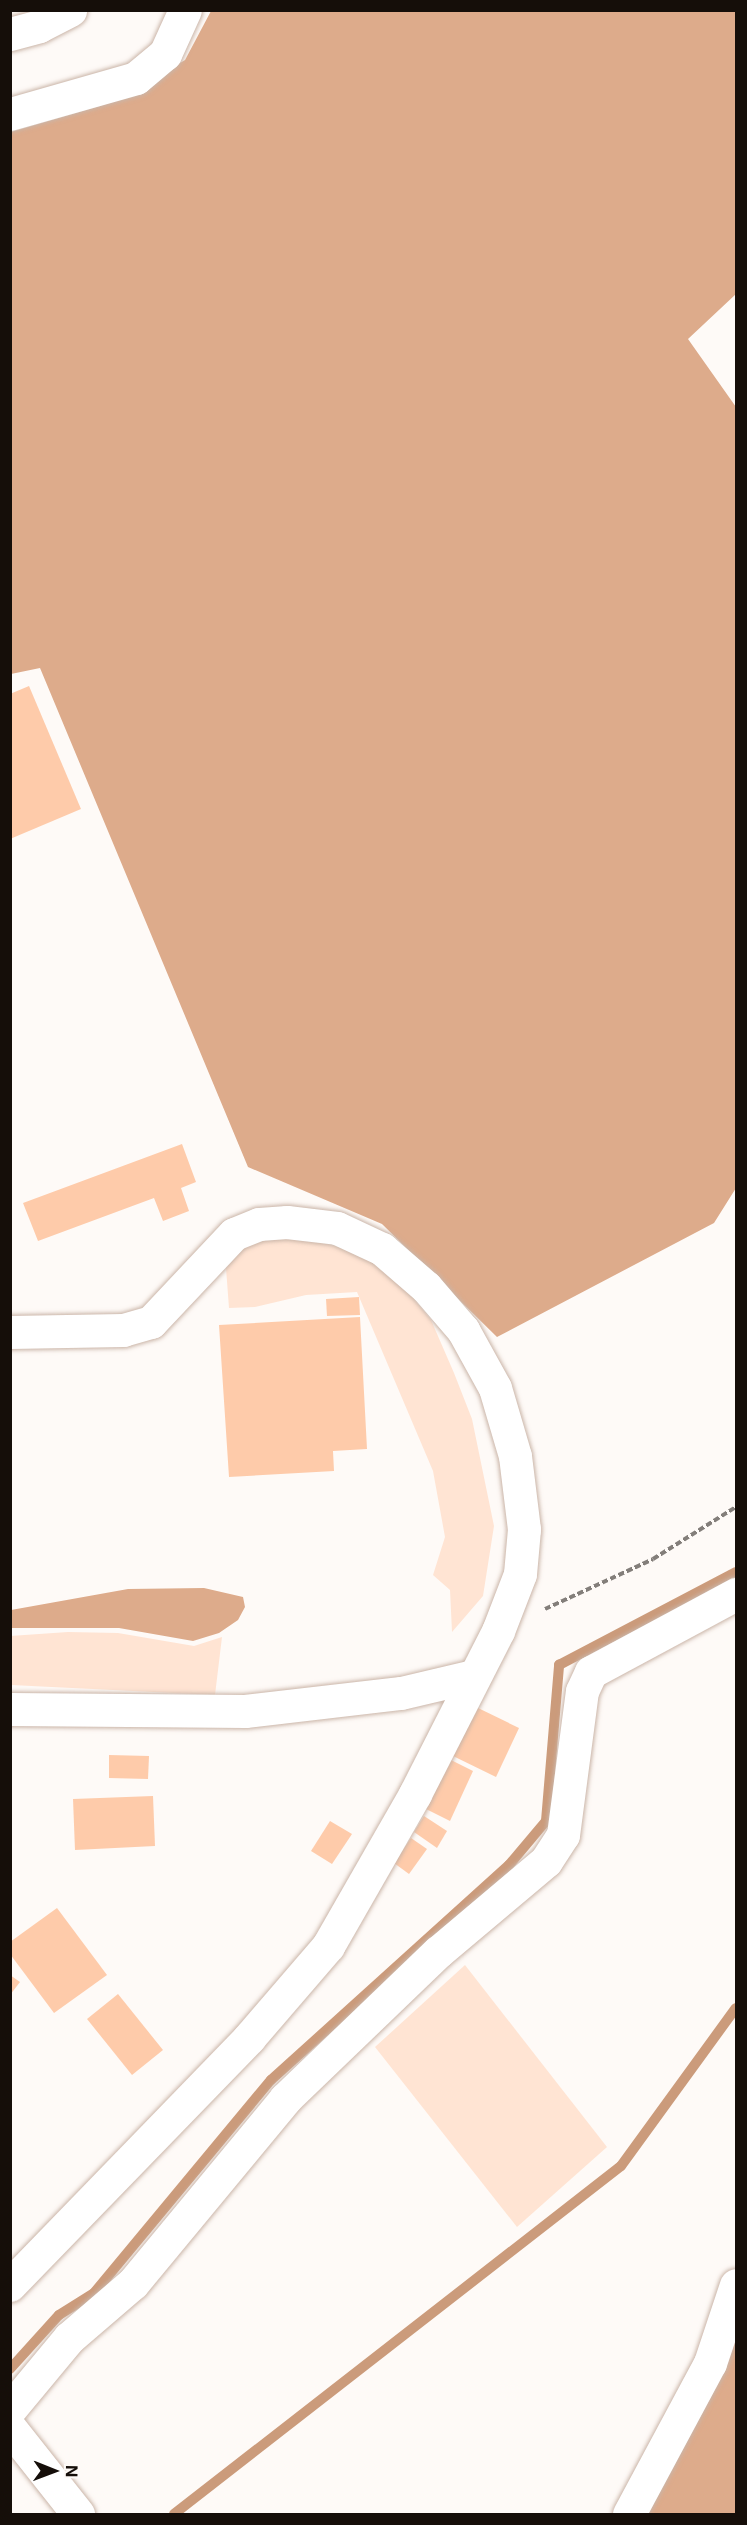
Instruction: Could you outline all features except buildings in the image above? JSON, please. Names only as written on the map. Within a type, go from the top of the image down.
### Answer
[{"type":"street","points":[[10,33],[39,26],[70,10]]},
{"type":"street","points":[[10,114],[136,78],[165,54],[185,10]]},
{"type":"street","points":[[10,1332],[123,1330],[151,1322],[234,1234],[259,1224],[287,1222],[337,1228],[382,1249],[426,1287],[463,1330],[495,1389],[514,1456],[524,1529],[520,1574],[498,1631],[472,1676],[415,1794],[328,1946],[249,2038],[10,2285]]},
{"type":"street","points":[[10,2409],[69,2338],[133,2283],[285,2100],[438,1952],[546,1861],[563,1836],[582,1691],[591,1672],[736,1594]]},
{"type":"street","points":[[10,1709],[245,1711],[401,1693],[472,1676]]},
{"type":"street","points":[[629,2514],[710,2362],[736,2285]]},
{"type":"street","points":[[10,2428],[78,2514]]},
{"type":"path","points":[[498,1631],[653,1559],[736,1507]]},
{"type":"shaded area","points":[[211,11],[736,11],[736,294],[688,339],[736,407],[736,1188],[714,1223],[497,1337],[382,1224],[248,1167],[40,668],[11,674],[11,132],[100,106],[138,89],[185,60]]},
{"type":"shaded area","points":[[290,1235],[359,1252],[403,1286],[431,1320],[454,1373],[472,1419],[494,1526],[483,1596],[452,1632],[450,1590],[433,1575],[445,1537],[433,1471],[357,1292],[306,1295],[255,1307],[229,1308],[226,1268],[247,1244]]},
{"type":"shaded area","points":[[204,1588],[243,1597],[245,1607],[238,1620],[219,1633],[193,1641],[119,1628],[11,1628],[11,1610],[128,1589]]},
{"type":"shaded area","points":[[68,1632],[118,1633],[194,1646],[222,1637],[215,1695],[11,1685],[10,1636]]},
{"type":"shaded area","points":[[465,1965],[607,2147],[517,2227],[375,2047]]},
{"type":"shaded area","points":[[736,2309],[736,2514],[635,2514]]},
{"type":"waterway","points":[[10,2369],[59,2315],[94,2293],[271,2080],[509,1865],[546,1821],[559,1665],[736,1572]]},
{"type":"waterway","points":[[174,2514],[621,2166],[736,2008]]}]
